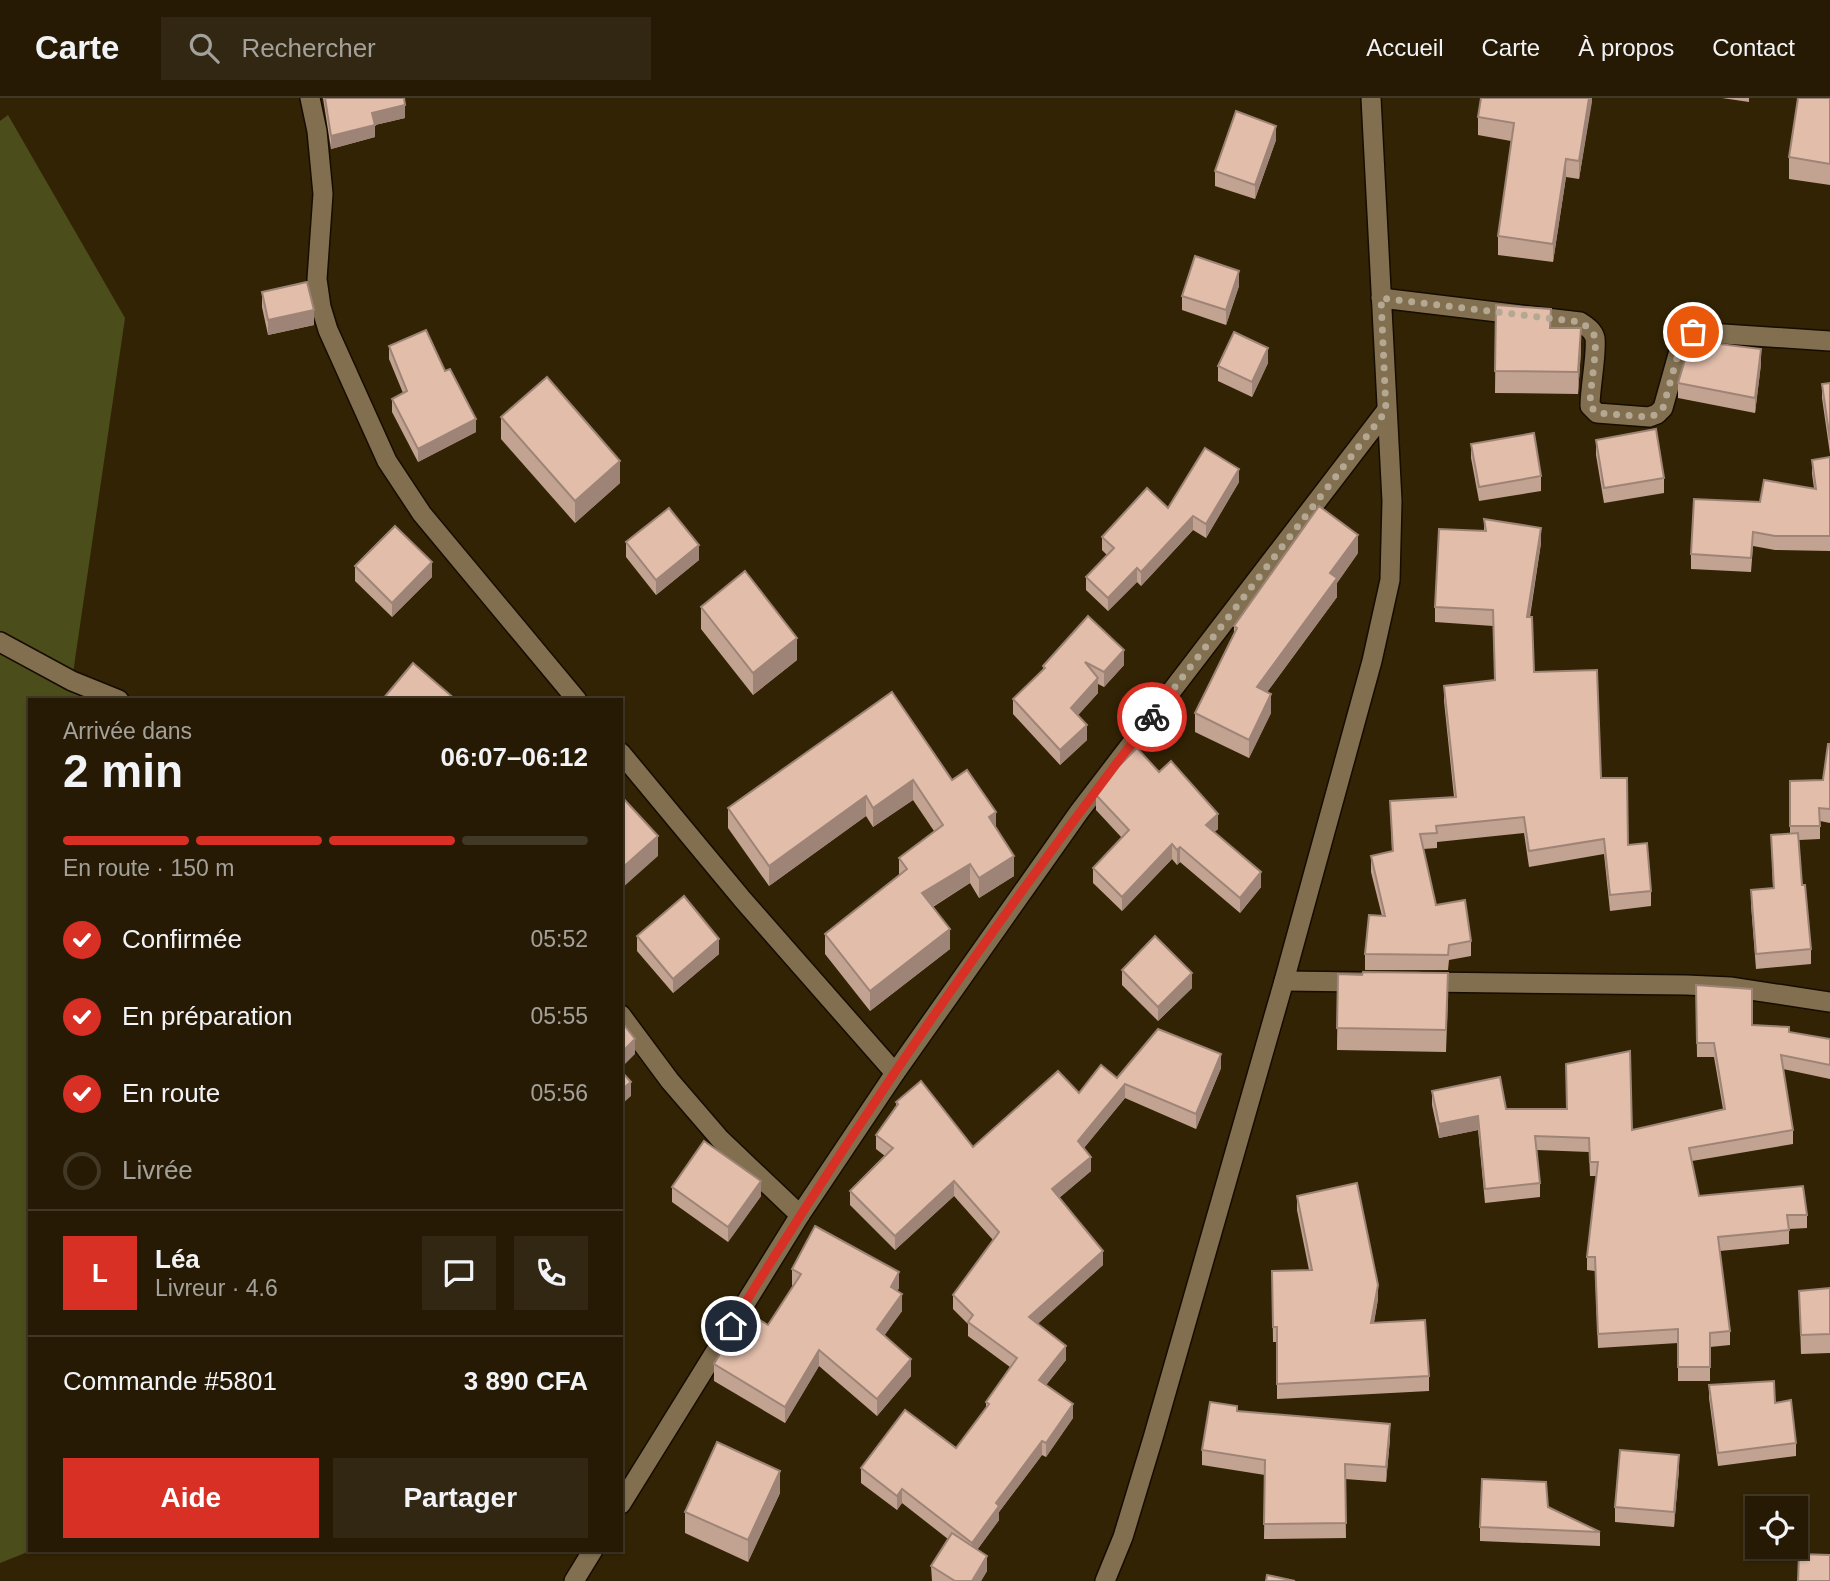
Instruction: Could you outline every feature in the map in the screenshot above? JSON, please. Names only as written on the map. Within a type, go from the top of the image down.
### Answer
[{"type":"street","points":[[310,98],[317,131],[323,194],[317,279],[321,307],[333,342],[387,461],[422,514],[575,698]]},
{"type":"street","points":[[1105,1581],[1123,1537],[1142,1475],[1284,981],[1372,661],[1390,580],[1392,501],[1371,98]]},
{"type":"street","points":[[1381,298],[1580,322],[1589,328],[1595,337],[1590,406],[1597,413],[1649,417],[1657,414],[1663,408],[1682,340],[1693,332],[1830,341]]},
{"type":"street","points":[[623,1501],[800,1215],[895,1073],[1079,812],[1386,411]]},
{"type":"street","points":[[0,642],[72,681],[113,698]]},
{"type":"street","points":[[623,755],[743,900],[895,1073]]},
{"type":"street","points":[[1284,981],[1381,982]]},
{"type":"street","points":[[1409,982],[1730,987],[1830,1002]]},
{"type":"street","points":[[623,1018],[670,1081],[720,1139],[800,1215]]},
{"type":"street","points":[[574,1581],[592,1552]]},
{"type":"green space","points":[[8,115],[125,318],[72,680],[86,698],[28,698],[28,1552],[0,1563],[0,121]]},
{"type":"building","points":[[325,98],[404,98],[405,105],[372,113],[375,125],[331,136]]},
{"type":"building","points":[[1481,98],[1589,98],[1579,161],[1566,159],[1553,244],[1498,236],[1514,123],[1478,117]]},
{"type":"building","points":[[1798,98],[1830,98],[1830,164],[1789,157]]},
{"type":"building","points":[[1236,111],[1276,126],[1255,185],[1215,171]]},
{"type":"building","points":[[1195,256],[1239,271],[1226,310],[1182,296]]},
{"type":"building","points":[[307,282],[314,310],[268,320],[262,292]]},
{"type":"building","points":[[1496,305],[1551,309],[1550,328],[1581,328],[1578,372],[1495,371]]},
{"type":"building","points":[[426,330],[445,371],[450,369],[476,419],[418,449],[392,399],[407,391],[389,346]]},
{"type":"building","points":[[1694,330],[1722,331],[1719,344],[1761,349],[1755,398],[1678,383]]},
{"type":"building","points":[[1234,332],[1268,348],[1252,382],[1218,366]]},
{"type":"building","points":[[547,377],[620,461],[575,501],[501,417]]},
{"type":"building","points":[[1830,383],[1830,440],[1822,384]]},
{"type":"building","points":[[1656,429],[1664,478],[1604,488],[1596,440]]},
{"type":"building","points":[[1534,433],[1541,476],[1479,487],[1471,444]]},
{"type":"building","points":[[1205,448],[1239,469],[1206,524],[1193,516],[1141,572],[1137,568],[1108,598],[1086,577],[1114,548],[1102,537],[1147,488],[1168,508]]},
{"type":"building","points":[[1830,457],[1830,536],[1775,536],[1753,532],[1751,558],[1691,554],[1694,499],[1760,502],[1764,480],[1816,489],[1812,460]]},
{"type":"building","points":[[1319,506],[1358,535],[1330,573],[1337,578],[1257,687],[1271,694],[1249,740],[1195,713],[1237,628],[1234,626]]},
{"type":"building","points":[[669,508],[699,545],[656,580],[626,542]]},
{"type":"building","points":[[1484,519],[1541,528],[1527,617],[1532,617],[1534,672],[1597,670],[1601,778],[1627,778],[1628,845],[1647,843],[1651,891],[1610,895],[1604,839],[1529,851],[1524,817],[1436,826],[1437,833],[1420,834],[1436,905],[1465,900],[1471,941],[1449,945],[1448,955],[1365,954],[1369,915],[1385,916],[1371,856],[1393,851],[1390,801],[1456,797],[1444,686],[1495,680],[1493,610],[1435,607],[1439,529],[1486,531]]},
{"type":"building","points":[[395,526],[432,562],[392,603],[355,566]]},
{"type":"building","points":[[745,571],[797,638],[753,673],[701,607]]},
{"type":"building","points":[[1088,616],[1124,650],[1104,672],[1085,662],[1098,678],[1071,708],[1087,725],[1060,750],[1013,699],[1045,668],[1043,666]]},
{"type":"building","points":[[413,663],[454,698],[384,698]]},
{"type":"building","points":[[892,692],[952,780],[967,770],[996,812],[989,817],[1014,856],[979,878],[970,864],[922,893],[950,929],[870,991],[825,934],[907,869],[899,858],[943,825],[913,780],[873,808],[866,796],[769,866],[728,808]]},
{"type":"building","points":[[1828,744],[1830,809],[1819,808],[1820,826],[1790,826],[1790,781],[1823,780]]},
{"type":"building","points":[[1137,748],[1159,772],[1171,761],[1218,814],[1206,825],[1261,872],[1240,898],[1180,847],[1177,850],[1172,844],[1122,897],[1093,868],[1129,830],[1096,795]]},
{"type":"building","points":[[623,798],[658,836],[623,867]]},
{"type":"building","points":[[1798,833],[1811,949],[1756,954],[1751,890],[1774,888],[1771,835]]},
{"type":"building","points":[[684,896],[719,939],[673,979],[637,936]]},
{"type":"building","points":[[1155,936],[1192,973],[1158,1007],[1122,970]]},
{"type":"building","points":[[1363,972],[1448,973],[1446,1030],[1337,1028],[1338,974],[1362,975]]},
{"type":"building","points":[[1696,985],[1752,989],[1752,1025],[1789,1027],[1789,1032],[1830,1039],[1830,1065],[1781,1055],[1793,1130],[1689,1148],[1699,1196],[1803,1186],[1807,1215],[1787,1215],[1789,1230],[1718,1237],[1730,1331],[1710,1333],[1710,1367],[1678,1367],[1678,1329],[1598,1334],[1595,1257],[1587,1257],[1598,1162],[1590,1162],[1589,1138],[1535,1136],[1540,1183],[1485,1189],[1478,1116],[1439,1124],[1432,1091],[1500,1077],[1506,1109],[1567,1109],[1566,1064],[1630,1051],[1632,1130],[1725,1109],[1714,1043],[1697,1043]]},
{"type":"building","points":[[623,1024],[635,1039],[623,1051]]},
{"type":"building","points":[[1158,1029],[1221,1054],[1196,1114],[1125,1084],[1078,1141],[1091,1157],[1052,1189],[1103,1251],[1029,1317],[1066,1346],[1039,1380],[1073,1404],[1046,1443],[1042,1441],[996,1503],[999,1506],[972,1543],[902,1489],[897,1496],[861,1468],[905,1410],[956,1448],[989,1404],[986,1402],[1017,1358],[968,1322],[973,1315],[953,1295],[999,1232],[954,1181],[895,1236],[850,1191],[893,1148],[876,1135],[898,1104],[896,1102],[921,1081],[973,1147],[1058,1071],[1079,1093],[1101,1065],[1117,1078]]},
{"type":"building","points":[[623,1073],[631,1082],[623,1088]]},
{"type":"building","points":[[704,1141],[761,1181],[728,1227],[672,1187]]},
{"type":"building","points":[[1357,1183],[1378,1285],[1371,1323],[1425,1320],[1429,1376],[1277,1384],[1277,1327],[1273,1327],[1272,1271],[1312,1270],[1297,1196]]},
{"type":"building","points":[[815,1226],[899,1272],[891,1287],[902,1294],[877,1329],[911,1359],[877,1399],[819,1350],[785,1407],[714,1364],[745,1311],[768,1325],[801,1274],[792,1269]]},
{"type":"building","points":[[1830,1288],[1830,1334],[1801,1335],[1799,1291]]},
{"type":"building","points":[[1774,1381],[1775,1403],[1791,1400],[1796,1443],[1718,1453],[1709,1385]]},
{"type":"building","points":[[1210,1402],[1237,1406],[1237,1411],[1390,1424],[1386,1467],[1345,1464],[1346,1523],[1264,1524],[1265,1460],[1202,1450]]},
{"type":"building","points":[[717,1442],[780,1471],[748,1540],[685,1512]]},
{"type":"building","points":[[1620,1450],[1679,1455],[1674,1512],[1615,1507]]},
{"type":"building","points":[[1482,1479],[1546,1482],[1548,1507],[1600,1532],[1480,1527]]},
{"type":"building","points":[[952,1533],[987,1556],[972,1581],[955,1581],[931,1566]]},
{"type":"building","points":[[1808,1554],[1830,1555],[1830,1581],[1798,1581],[1799,1559],[1808,1559]]},
{"type":"building","points":[[1267,1575],[1295,1581],[1266,1581]]},
{"type":"way so far","points":[[1152,717],[1386,411],[1381,298],[1580,322],[1589,328],[1595,337],[1590,406],[1597,413],[1649,417],[1657,414],[1663,408],[1682,340],[1693,332]]},
{"type":"route","points":[[731,1326],[800,1215],[895,1073],[1079,812],[1152,717]]}]
